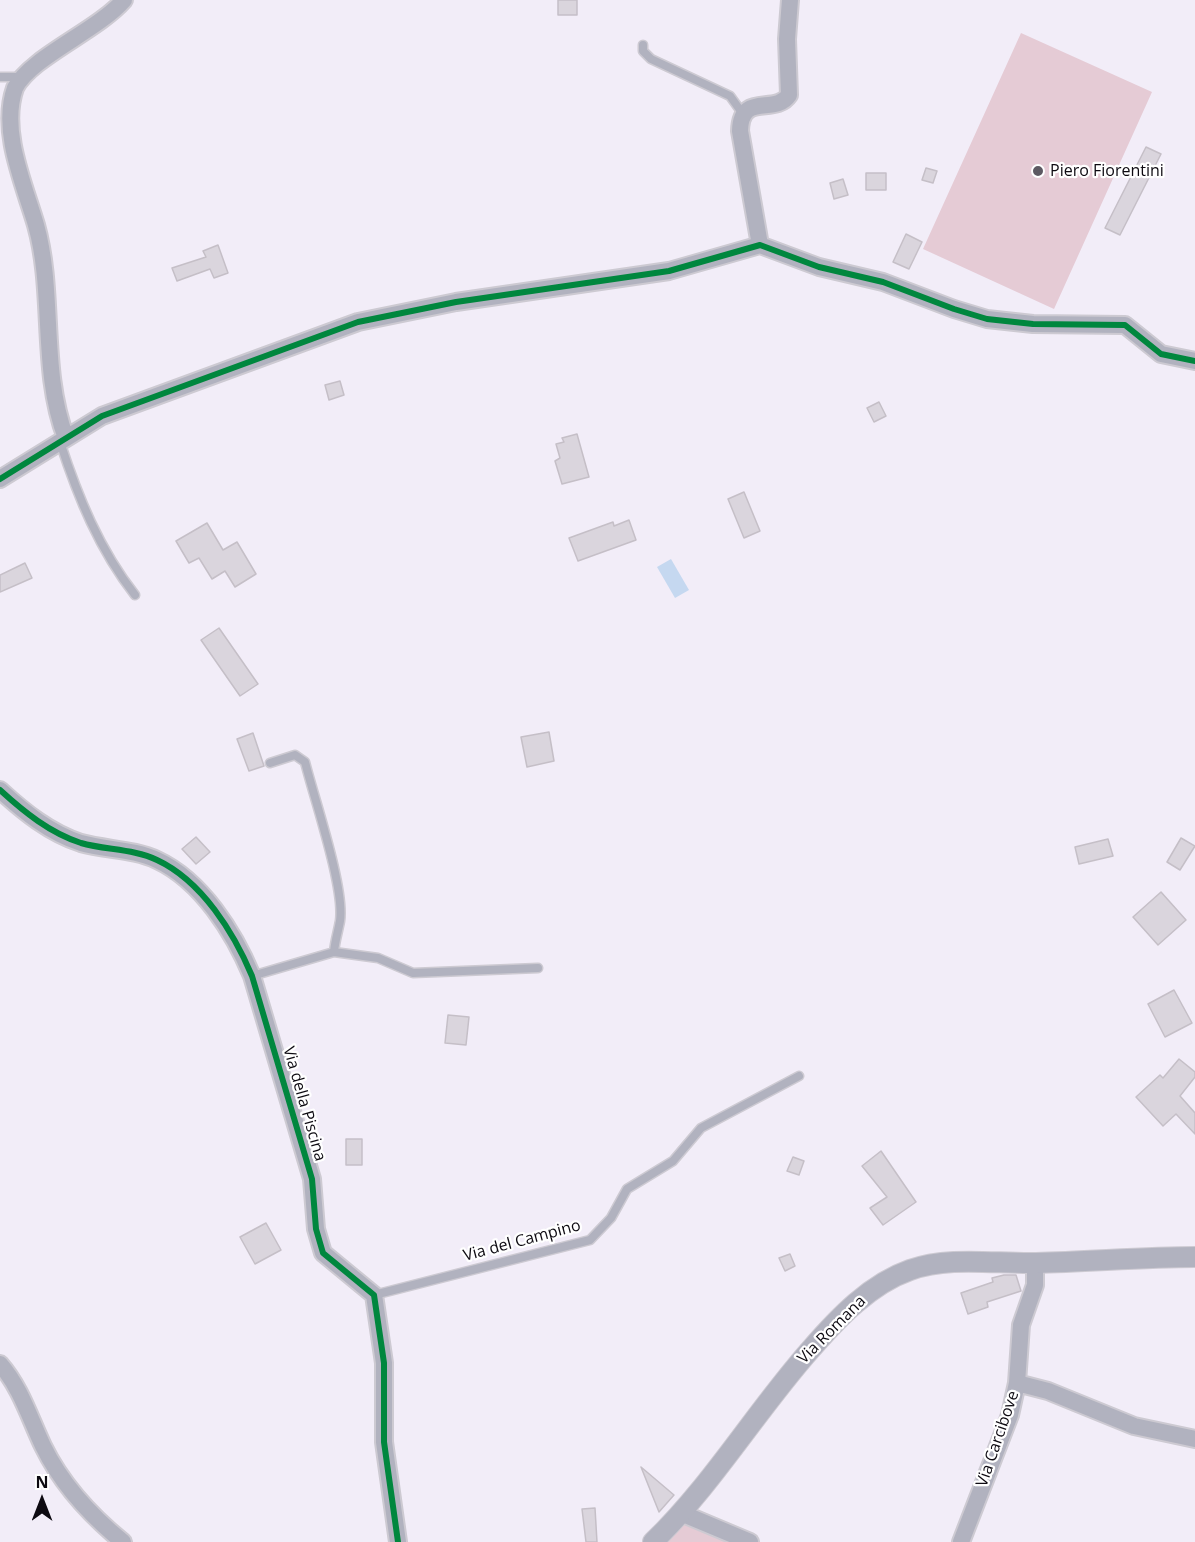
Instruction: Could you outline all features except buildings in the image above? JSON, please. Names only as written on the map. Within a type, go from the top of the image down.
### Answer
[{"type":"street","points":[[63,440],[51,363],[40,244],[15,167],[9,135],[9,102],[22,78],[107,16],[124,0]]},
{"type":"street","points":[[760,245],[740,131],[743,114],[748,109],[786,100],[789,96],[787,39],[790,0]]},
{"type":"street","points":[[0,479],[90,422],[125,406],[358,322],[456,302],[669,271],[760,245],[819,267],[883,282],[987,319],[1033,324],[1125,325],[1161,354],[1195,361]]},
{"type":"street","name":"Via della Piscina","points":[[0,790],[52,831],[81,843],[158,860],[181,876],[205,899],[239,946],[252,976],[312,1179],[316,1228],[323,1253],[374,1295]]},
{"type":"street","name":"Via Romana","points":[[653,1542],[681,1513],[786,1377],[826,1332],[873,1290],[910,1270],[935,1264],[1195,1257]]},
{"type":"street","name":"Via Carcibove","points":[[961,1542],[1010,1415],[1017,1383],[1021,1326],[1035,1285],[1035,1263]]},
{"type":"street","points":[[374,1295],[384,1364],[384,1442],[398,1542]]},
{"type":"street","points":[[0,1364],[17,1390],[57,1471],[73,1493],[123,1542]]},
{"type":"street","points":[[1017,1383],[1048,1391],[1143,1429],[1195,1439]]},
{"type":"street","points":[[681,1513],[750,1542]]},
{"type":"lane","points":[[643,45],[644,51],[651,59],[730,96],[743,114]]},
{"type":"lane","points":[[0,77],[22,78]]},
{"type":"lane","points":[[63,440],[79,498],[114,568],[135,595]]},
{"type":"lane","points":[[270,763],[295,755],[305,762],[338,890],[340,921],[335,932],[334,952]]},
{"type":"lane","points":[[252,976],[334,952],[378,958],[413,973],[538,968]]},
{"type":"lane","name":"Via del Campino","points":[[374,1295],[590,1240],[611,1218],[627,1189],[673,1161],[701,1128],[799,1076]]},
{"type":"shaded area","name":"Piero Fiorentini","points":[[1021,33],[1152,92],[1054,309],[923,249]]},
{"type":"shaded area","points":[[685,1523],[727,1542],[667,1542]]},
{"type":"water","points":[[671,559],[689,590],[675,598],[657,567]]},
{"type":"cycle path","points":[[0,479],[102,416],[358,322],[456,302],[669,271],[760,245],[819,267],[883,282],[987,319],[1033,324],[1125,325],[1161,354],[1195,361]]},
{"type":"cycle path","points":[[0,790],[38,821],[59,834],[81,843],[148,856],[173,869],[188,881],[215,910],[245,960],[252,976],[312,1179],[316,1229],[323,1253],[374,1295],[384,1363],[384,1442],[398,1542]]},
{"type":"place","name":"Piero Fiorentini","points":[[1038,171]]}]
